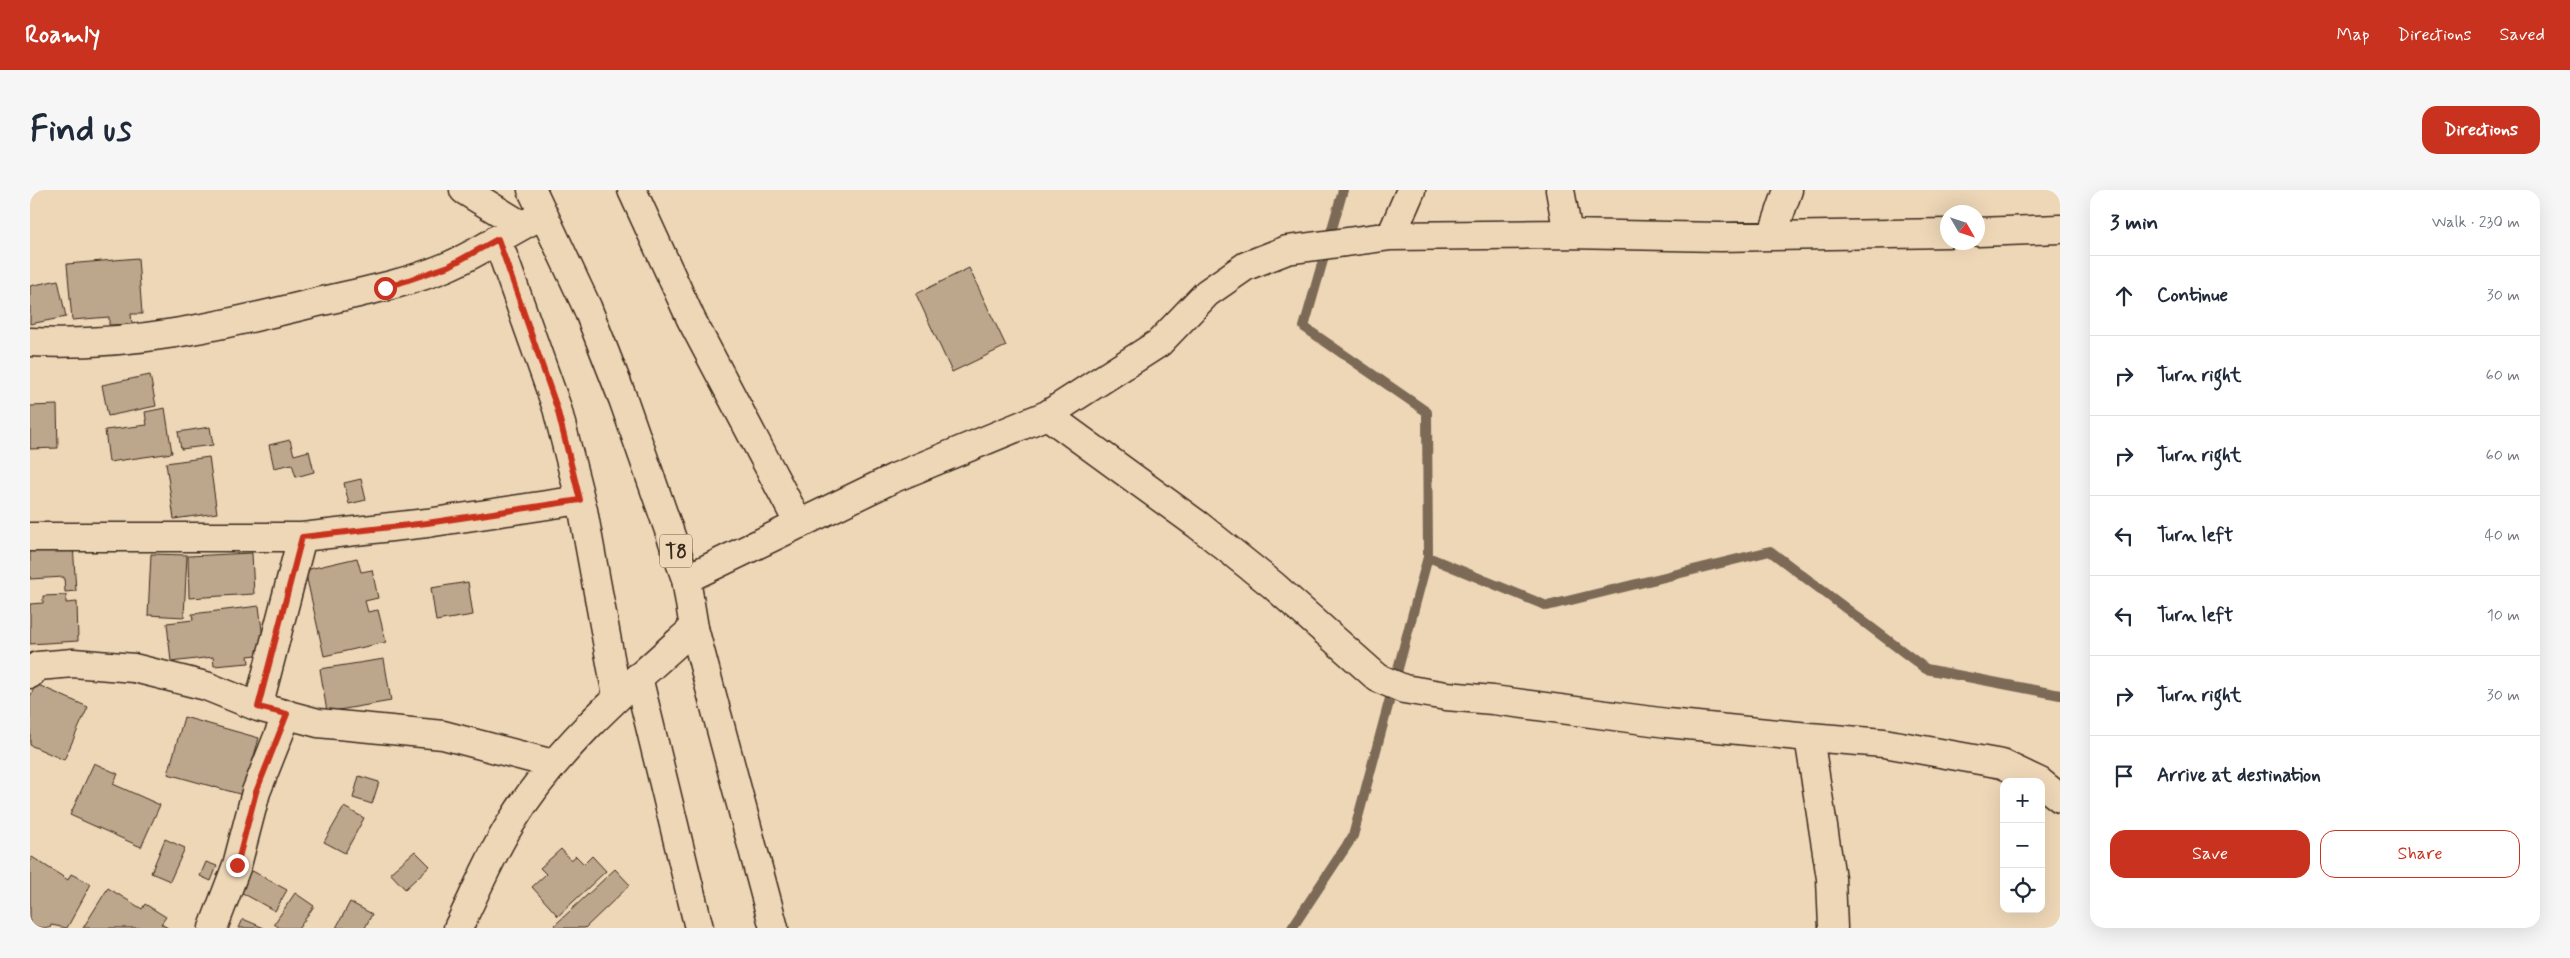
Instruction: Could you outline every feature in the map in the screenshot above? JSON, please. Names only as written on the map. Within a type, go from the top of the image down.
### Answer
[{"type":"main road","points":[[464,190],[532,220]]},
{"type":"main road","name":"T8","points":[[532,190],[532,220],[587,308],[623,399],[686,579],[694,628],[774,928]]},
{"type":"main road","points":[[632,190],[692,319],[799,524]]},
{"type":"main road","points":[[1391,236],[1411,190]]},
{"type":"main road","points":[[1560,190],[1568,234]]},
{"type":"main road","points":[[1772,236],[1788,190]]},
{"type":"main road","points":[[30,342],[95,343],[141,340],[249,319],[385,288],[449,266],[532,220]]},
{"type":"main road","points":[[1985,232],[2060,229]]},
{"type":"main road","points":[[686,579],[894,478],[1047,415],[1159,343],[1207,293],[1238,271],[1287,250],[1391,236],[1568,234],[1772,236],[1940,233]]},
{"type":"main road","points":[[498,239],[557,408],[580,500],[599,590],[618,696]]},
{"type":"main road","points":[[1047,415],[1198,525],[1272,585],[1378,678],[1404,689],[1667,723],[1884,743],[2002,764],[2032,778]]},
{"type":"main road","points":[[30,537],[302,537],[427,523],[580,500]]},
{"type":"main road","points":[[258,707],[302,537]]},
{"type":"main road","points":[[458,928],[510,823],[553,764],[618,696],[694,628]]},
{"type":"main road","points":[[30,674],[38,666],[73,663],[134,668],[206,686],[258,707],[328,724],[443,734],[553,764]]},
{"type":"main road","points":[[638,677],[699,928]]},
{"type":"main road","points":[[213,928],[237,865],[256,792],[287,714]]},
{"type":"main road","points":[[1809,737],[1831,878],[1833,928]]},
{"type":"main road","points":[[2045,785],[2060,798]]},
{"type":"building","points":[[138,258],[142,314],[131,314],[132,324],[109,325],[109,317],[72,320],[67,264]]},
{"type":"building","points":[[969,268],[1006,346],[952,372],[916,294]]},
{"type":"building","points":[[58,280],[66,317],[30,324],[30,286]]},
{"type":"building","points":[[150,375],[156,406],[108,416],[102,385]]},
{"type":"building","points":[[57,405],[58,448],[30,449],[30,406]]},
{"type":"building","points":[[165,408],[172,453],[109,462],[105,430],[147,425],[145,412]]},
{"type":"building","points":[[210,427],[213,445],[181,449],[178,432]]},
{"type":"building","points":[[290,440],[294,455],[309,451],[314,472],[296,477],[292,464],[274,468],[269,445]]},
{"type":"building","points":[[209,457],[217,513],[174,519],[166,463]]},
{"type":"building","points":[[361,479],[366,500],[349,504],[344,483]]},
{"type":"building","points":[[73,544],[76,591],[65,592],[64,577],[30,579],[30,547]]},
{"type":"building","points":[[252,553],[254,594],[189,598],[188,556]]},
{"type":"building","points":[[151,554],[187,555],[184,617],[148,615]]},
{"type":"building","points":[[357,558],[361,572],[372,570],[378,598],[365,601],[368,612],[378,610],[386,642],[324,656],[305,570]]},
{"type":"building","points":[[468,582],[473,615],[436,621],[431,588]]},
{"type":"building","points":[[66,595],[66,603],[77,602],[78,641],[30,644],[30,604],[43,603],[43,596]]},
{"type":"building","points":[[259,606],[265,654],[248,656],[249,663],[214,666],[213,657],[171,662],[167,623],[193,620],[192,614]]},
{"type":"building","points":[[384,659],[391,701],[327,712],[320,669]]},
{"type":"building","points":[[36,684],[88,707],[64,760],[30,745],[30,697]]},
{"type":"building","points":[[184,717],[259,738],[243,795],[168,774]]},
{"type":"building","points":[[94,763],[118,774],[113,784],[160,805],[141,847],[70,815]]},
{"type":"building","points":[[359,776],[379,782],[372,804],[353,798]]},
{"type":"building","points":[[344,807],[364,818],[345,853],[324,842]]},
{"type":"building","points":[[165,839],[185,848],[170,881],[151,873]]},
{"type":"building","points":[[561,849],[571,860],[576,856],[584,864],[592,856],[606,871],[558,916],[532,887],[546,874],[540,868]]},
{"type":"building","points":[[415,851],[430,866],[405,889],[390,873]]},
{"type":"building","points":[[32,857],[68,880],[71,874],[91,884],[67,928],[51,925],[50,928],[30,927],[30,861]]},
{"type":"building","points":[[206,862],[217,866],[211,881],[200,876]]},
{"type":"building","points":[[247,868],[287,890],[275,911],[235,889]]},
{"type":"building","points":[[615,869],[630,885],[585,928],[558,928],[555,925]]},
{"type":"building","points":[[108,888],[142,909],[145,904],[166,917],[161,924],[168,928],[83,928]]},
{"type":"building","points":[[295,893],[314,906],[299,928],[280,928],[274,924]]},
{"type":"building","points":[[350,902],[372,914],[365,928],[336,928]]},
{"type":"building","points":[[243,919],[264,928],[239,928]]},
{"type":"waterway","points":[[1343,190],[1304,327],[1427,412],[1428,557],[1547,606],[1770,551],[1926,669],[2060,695]]},
{"type":"waterway","points":[[1292,928],[1353,836],[1428,557]]},
{"type":"route","points":[[237,865],[256,792],[287,714],[258,707],[302,537],[427,523],[580,500],[557,408],[498,239],[449,266],[385,288]]}]
